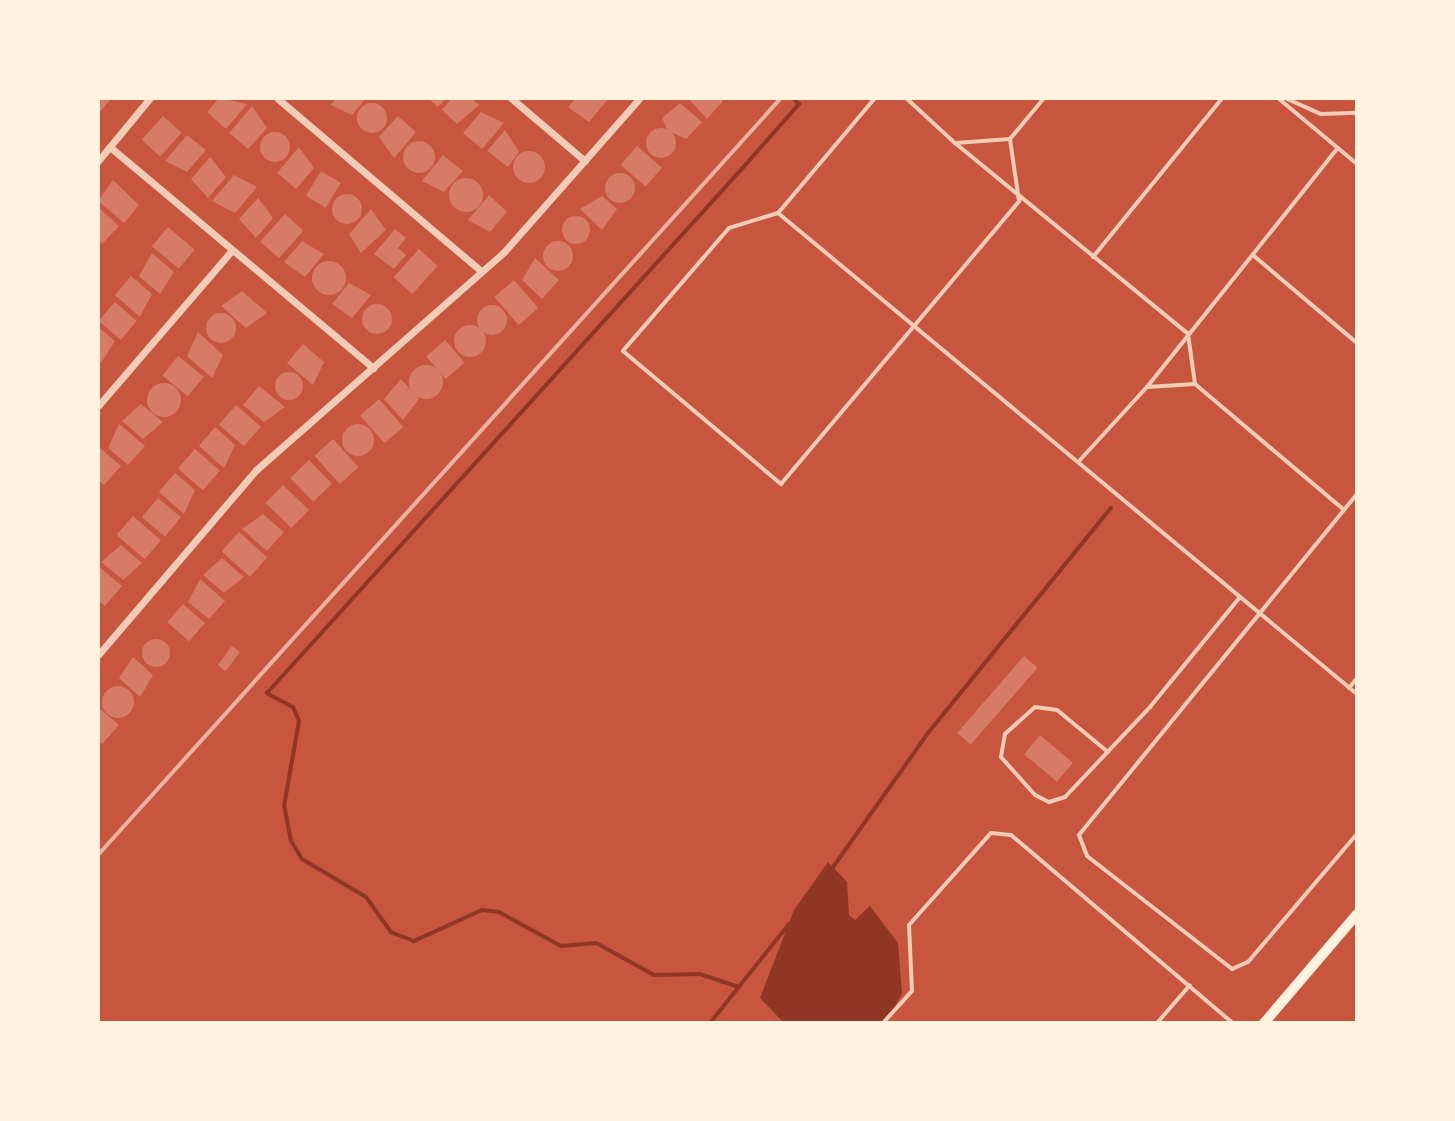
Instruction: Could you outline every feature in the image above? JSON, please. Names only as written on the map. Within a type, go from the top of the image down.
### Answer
[{"type":"main road","points":[[1264,1023],[1357,914]]},
{"type":"street","points":[[98,161],[150,98]]},
{"type":"street","points":[[277,98],[481,271]]},
{"type":"street","points":[[511,98],[585,161]]},
{"type":"street","points":[[98,655],[256,470],[481,271],[640,98]]},
{"type":"street","points":[[110,147],[373,368]]},
{"type":"street","points":[[98,406],[232,250]]},
{"type":"lane","points":[[875,98],[778,213],[729,228],[623,351],[781,484],[1019,201],[1010,139]]},
{"type":"lane","points":[[906,98],[1019,201],[1188,334],[1195,384],[1344,510]]},
{"type":"lane","points":[[955,143],[1010,139],[1044,98]]},
{"type":"lane","points":[[1093,257],[1222,98]]},
{"type":"lane","points":[[1278,98],[1357,164]]},
{"type":"lane","points":[[1285,98],[1321,114],[1357,113]]},
{"type":"lane","points":[[1080,460],[1147,387],[1338,148]]},
{"type":"lane","points":[[778,213],[1080,460],[1357,694]]},
{"type":"lane","points":[[1254,256],[1357,343]]},
{"type":"lane","points":[[1147,387],[1195,384]]},
{"type":"lane","points":[[1357,494],[1082,826],[1079,846],[1232,969],[1248,962],[1357,834]]},
{"type":"lane","points":[[1108,752],[1057,710],[1035,707],[1005,734],[1001,757],[1049,802],[1065,797],[1108,752],[1240,597]]},
{"type":"lane","points":[[1349,688],[1357,678]]},
{"type":"lane","points":[[883,1023],[912,991],[909,925],[991,833],[1011,835],[1233,1023]]},
{"type":"lane","points":[[1157,1023],[1190,985]]},
{"type":"shaded area","points":[[828,862],[847,882],[849,915],[855,920],[870,906],[898,943],[902,994],[885,1023],[784,1023],[760,998],[794,910]]},
{"type":"building","points":[[98,98],[112,98],[98,114]]},
{"type":"building","points":[[219,98],[247,104],[226,129],[207,112]]},
{"type":"building","points":[[336,98],[366,98],[352,115],[331,105]]},
{"type":"building","points":[[428,98],[446,98],[438,107]]},
{"type":"building","points":[[452,98],[471,98],[479,105],[457,124],[442,110]]},
{"type":"building","points":[[576,98],[608,99],[589,122],[568,107]]},
{"type":"building","points":[[688,98],[720,98],[723,101],[707,119]]},
{"type":"building","points":[[372,103],[383,107],[387,118],[383,129],[372,133],[361,129],[357,118],[361,107]]},
{"type":"building","points":[[680,103],[702,122],[686,139],[668,131],[662,118]]},
{"type":"building","points":[[252,106],[267,128],[248,149],[229,133]]},
{"type":"building","points":[[481,112],[504,123],[482,149],[463,133]]},
{"type":"building","points":[[163,116],[182,133],[160,157],[142,140]]},
{"type":"building","points":[[398,116],[416,132],[394,158],[379,137]]},
{"type":"building","points":[[661,128],[672,132],[676,143],[672,154],[661,158],[650,154],[646,143],[650,132]]},
{"type":"building","points":[[505,130],[519,152],[508,167],[487,151]]},
{"type":"building","points":[[275,132],[286,136],[290,147],[286,158],[275,162],[264,158],[260,147],[264,136]]},
{"type":"building","points":[[187,135],[206,150],[187,172],[165,161]]},
{"type":"building","points":[[419,141],[430,146],[435,157],[430,168],[419,173],[408,168],[403,157],[408,146]]},
{"type":"building","points":[[637,146],[662,168],[646,187],[621,165]]},
{"type":"building","points":[[299,147],[314,168],[296,189],[277,173]]},
{"type":"building","points":[[529,151],[541,155],[545,167],[541,179],[529,183],[517,179],[513,167],[517,155]]},
{"type":"building","points":[[443,155],[463,171],[444,192],[422,181]]},
{"type":"building","points":[[210,157],[226,177],[208,198],[191,179]]},
{"type":"building","points":[[321,171],[341,183],[326,208],[306,196]]},
{"type":"building","points":[[620,173],[631,177],[635,188],[631,199],[620,203],[609,199],[605,188],[609,177]]},
{"type":"building","points":[[234,175],[257,187],[235,213],[212,201]]},
{"type":"building","points":[[466,178],[478,183],[483,195],[478,207],[466,212],[454,207],[449,195],[454,183]]},
{"type":"building","points":[[113,180],[139,205],[124,223],[98,201]]},
{"type":"building","points":[[347,194],[358,198],[362,209],[358,220],[347,224],[336,220],[332,209],[336,198]]},
{"type":"building","points":[[489,195],[507,212],[490,232],[468,220]]},
{"type":"building","points":[[602,196],[617,209],[602,230],[580,209]]},
{"type":"building","points":[[258,198],[273,218],[256,238],[239,219]]},
{"type":"building","points":[[98,207],[119,226],[102,244],[98,240]]},
{"type":"building","points":[[371,209],[386,230],[361,253],[349,234]]},
{"type":"building","points":[[285,214],[304,231],[279,258],[260,241]]},
{"type":"building","points":[[576,216],[586,220],[590,230],[586,240],[576,244],[566,240],[562,230],[566,220]]},
{"type":"building","points":[[168,227],[195,249],[179,269],[152,246]]},
{"type":"building","points":[[395,229],[406,238],[398,248],[406,255],[394,269],[374,254]]},
{"type":"building","points":[[302,241],[324,254],[305,277],[284,262]]},
{"type":"building","points":[[558,241],[564,242],[572,250],[572,262],[564,270],[558,271],[552,270],[544,262],[543,256],[544,250],[552,242]]},
{"type":"building","points":[[419,249],[438,266],[412,294],[394,277]]},
{"type":"building","points":[[152,253],[174,272],[160,294],[139,276]]},
{"type":"building","points":[[535,258],[559,280],[542,299],[522,280]]},
{"type":"building","points":[[329,261],[341,266],[346,278],[341,290],[329,295],[317,290],[312,278],[317,266]]},
{"type":"building","points":[[131,276],[152,294],[140,317],[115,295]]},
{"type":"building","points":[[514,280],[538,308],[519,325],[494,297]]},
{"type":"building","points":[[349,283],[371,295],[352,318],[332,304]]},
{"type":"building","points":[[242,291],[267,313],[246,328],[221,306]]},
{"type":"building","points":[[115,302],[137,321],[120,340],[99,321]]},
{"type":"building","points":[[377,304],[388,308],[392,319],[388,330],[377,334],[366,330],[362,319],[366,308]]},
{"type":"building","points":[[492,305],[498,306],[506,314],[506,326],[498,334],[492,335],[486,334],[478,326],[477,320],[478,314],[486,306]]},
{"type":"building","points":[[221,313],[231,318],[236,328],[231,338],[221,343],[211,338],[206,328],[211,318]]},
{"type":"building","points":[[470,325],[481,330],[486,341],[481,352],[470,357],[459,352],[454,341],[459,330]]},
{"type":"building","points":[[98,327],[115,341],[101,363],[98,360]]},
{"type":"building","points":[[198,332],[223,355],[212,378],[187,356]]},
{"type":"building","points":[[445,340],[465,363],[446,379],[426,356]]},
{"type":"building","points":[[303,344],[324,362],[313,385],[287,363]]},
{"type":"building","points":[[178,356],[204,377],[188,396],[162,375]]},
{"type":"building","points":[[426,365],[438,370],[443,382],[438,394],[426,399],[414,394],[409,382],[414,370]]},
{"type":"building","points":[[289,372],[299,376],[303,386],[299,396],[289,400],[279,396],[275,386],[279,376]]},
{"type":"building","points":[[401,379],[419,399],[403,420],[384,399]]},
{"type":"building","points":[[164,383],[176,388],[181,400],[176,412],[164,417],[152,412],[147,400],[152,388]]},
{"type":"building","points":[[259,386],[285,407],[264,422],[243,405]]},
{"type":"building","points":[[379,399],[403,427],[384,443],[360,415]]},
{"type":"building","points":[[141,404],[163,422],[143,439],[122,421]]},
{"type":"building","points":[[236,405],[261,427],[244,446],[219,425]]},
{"type":"building","points":[[119,424],[145,446],[128,465],[108,448]]},
{"type":"building","points":[[358,424],[369,429],[374,440],[369,451],[358,456],[347,451],[342,440],[347,429]]},
{"type":"building","points":[[215,427],[235,445],[224,468],[199,446]]},
{"type":"building","points":[[333,439],[358,467],[340,484],[314,456]]},
{"type":"building","points":[[100,448],[121,466],[104,485],[98,480]]},
{"type":"building","points":[[195,449],[220,471],[203,490],[178,469]]},
{"type":"building","points":[[309,460],[332,484],[313,502],[290,478]]},
{"type":"building","points":[[175,473],[195,490],[184,514],[159,492]]},
{"type":"building","points":[[283,485],[309,510],[292,528],[266,503]]},
{"type":"building","points":[[158,498],[181,517],[165,536],[142,517]]},
{"type":"building","points":[[263,514],[284,532],[267,551],[242,529]]},
{"type":"building","points":[[133,516],[161,540],[145,559],[117,535]]},
{"type":"building","points":[[239,532],[267,557],[250,577],[222,551]]},
{"type":"building","points":[[121,545],[142,563],[123,580],[101,562]]},
{"type":"building","points":[[222,558],[244,577],[224,593],[203,575]]},
{"type":"building","points":[[98,566],[122,586],[105,606],[98,600]]},
{"type":"building","points":[[200,579],[225,601],[209,619],[188,602]]},
{"type":"building","points":[[183,604],[205,623],[189,641],[167,622]]},
{"type":"building","points":[[156,639],[166,643],[170,653],[166,663],[156,667],[146,663],[142,653],[146,643]]},
{"type":"building","points":[[232,646],[240,652],[226,671],[218,665]]},
{"type":"building","points":[[1024,656],[1038,668],[971,745],[957,733]]},
{"type":"building","points":[[133,657],[153,675],[140,697],[119,678]]},
{"type":"building","points":[[118,686],[129,691],[134,702],[129,713],[118,718],[107,713],[102,702],[107,691]]},
{"type":"building","points":[[98,707],[119,725],[102,744],[98,741]]},
{"type":"building","points":[[1040,735],[1073,763],[1057,782],[1024,754]]},
{"type":"waterway","points":[[739,987],[700,974],[654,975],[596,943],[561,946],[499,912],[482,910],[414,941],[391,932],[366,897],[302,859],[291,841],[284,806],[299,721],[293,707],[267,693],[747,163],[799,104],[793,98]]},
{"type":"waterway","points":[[831,870],[928,733],[1111,508]]},
{"type":"waterway","points":[[710,1023],[789,924]]},
{"type":"railway","points":[[98,855],[781,98]]}]
